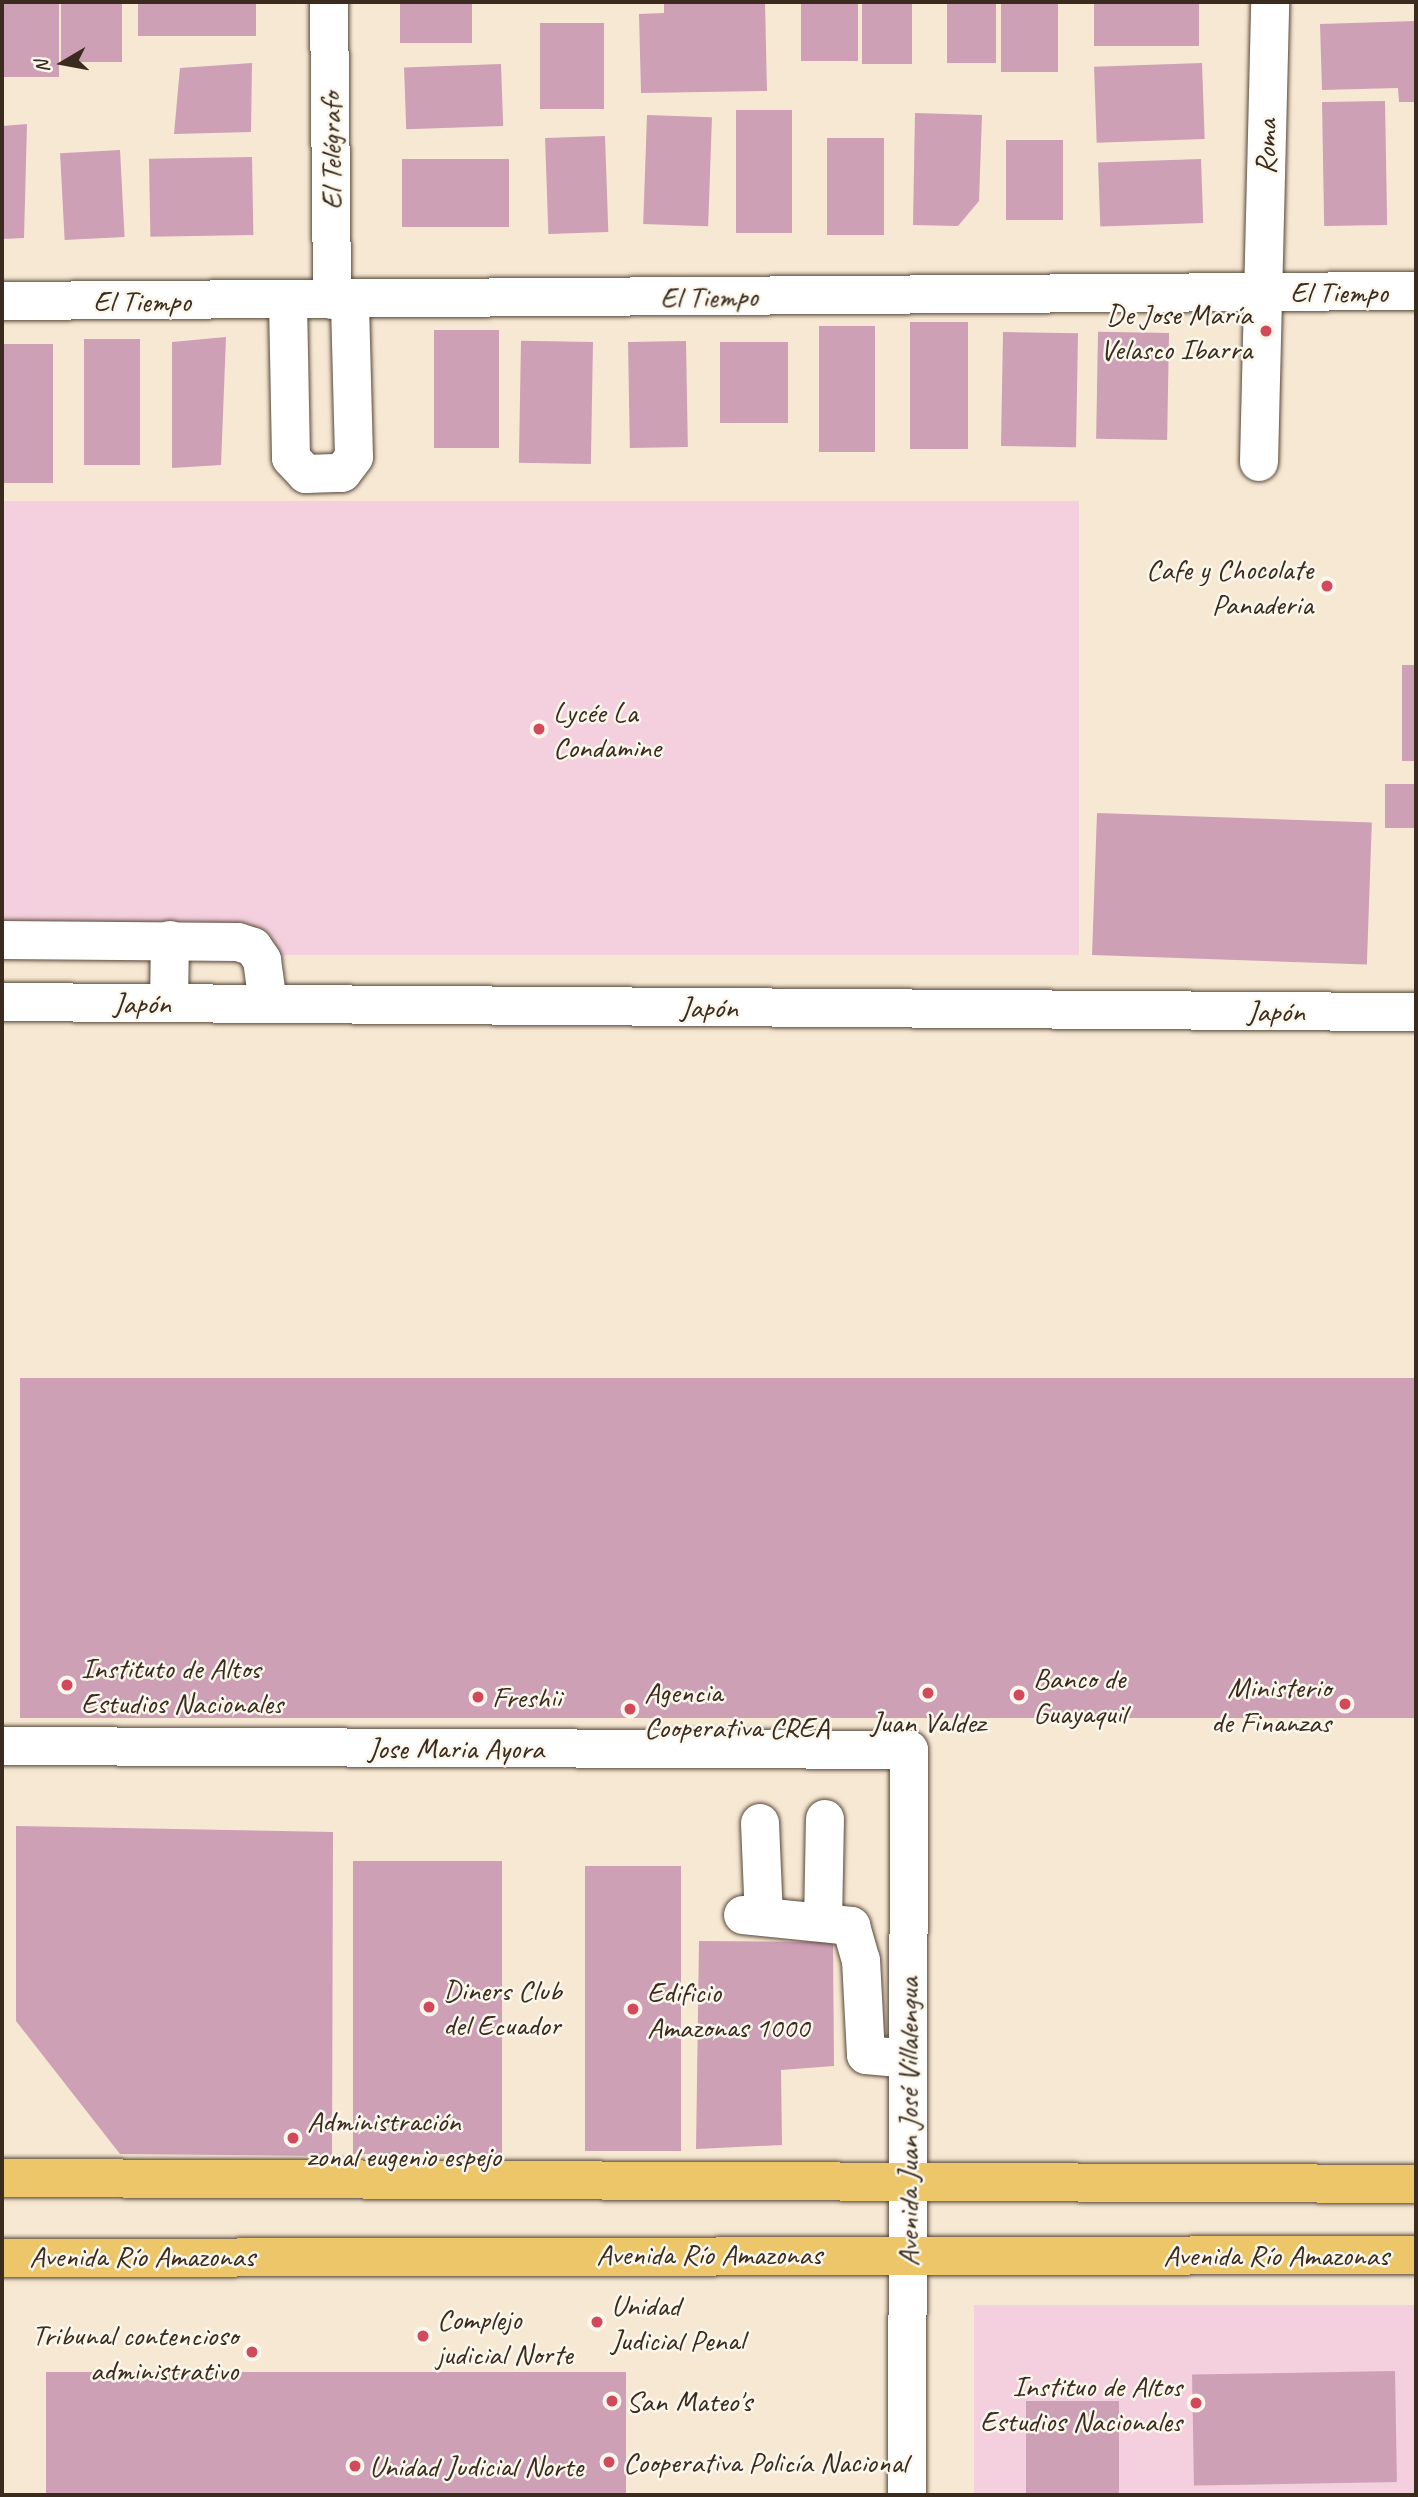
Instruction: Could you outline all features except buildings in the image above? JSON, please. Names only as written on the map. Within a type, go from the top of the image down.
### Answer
[{"type":"main road","points":[[2,2178],[1416,2184]]},
{"type":"main road","name":"Avenida Río Amazonas","points":[[2,2258],[1416,2255]]},
{"type":"street","name":"El Telégrafo","points":[[288,301],[291,458],[306,474],[342,473],[354,457],[341,301],[329,2]]},
{"type":"street","name":"Roma","points":[[1259,461],[1269,2]]},
{"type":"street","name":"El Tiempo","points":[[2,301],[341,301],[1416,291]]},
{"type":"street","points":[[2,940],[170,940],[253,947],[265,970],[268,1004]]},
{"type":"street","points":[[169,1003],[170,940]]},
{"type":"street","name":"Japón","points":[[2,1002],[1416,1012]]},
{"type":"street","name":"Jose Maria Ayora","points":[[2,1746],[909,1750]]},
{"type":"street","name":"Avenida Juan José Villalengua","points":[[907,2495],[909,1750]]},
{"type":"street","points":[[824,1922],[825,1819]]},
{"type":"street","points":[[760,1823],[754,1916],[824,1922],[855,1931],[866,2055],[908,2059]]},
{"type":"shaded area","name":"Lycée La Condamine","points":[[2,501],[1079,501],[1079,955],[2,955]]},
{"type":"shaded area","name":"Instituo de Altos Estudios Nacionales","points":[[974,2305],[1416,2305],[1416,2495],[974,2495]]},
{"type":"place","name":"De Jose María Velasco Ibarra","points":[[1266,331]]},
{"type":"place","name":"Cafe y Chocolate Panaderia","points":[[1327,586]]},
{"type":"place","name":"Lycée La Condamine","points":[[539,729]]},
{"type":"place","name":"Instituto de Altos Estudios Nacionales","points":[[67,1685]]},
{"type":"place","name":"Juan Valdez","points":[[928,1693]]},
{"type":"place","name":"Banco de Guayaquil","points":[[1019,1695]]},
{"type":"place","name":"Freshii","points":[[478,1697]]},
{"type":"place","name":"Ministerio de Finanzas","points":[[1345,1704]]},
{"type":"place","name":"Agencia Cooperativa CREA","points":[[630,1709]]},
{"type":"place","name":"Diners Club del Ecuador","points":[[429,2007]]},
{"type":"place","name":"Edificio Amazonas 1000","points":[[633,2009]]},
{"type":"place","name":"Administración zonal eugenio espejo","points":[[293,2138]]},
{"type":"place","name":"Unidad Judicial Penal","points":[[597,2322]]},
{"type":"place","name":"Complejo judicial Norte","points":[[423,2336]]},
{"type":"place","name":"Tribunal contencioso administrativo","points":[[252,2352]]},
{"type":"place","name":"San Mateo's","points":[[612,2401]]},
{"type":"place","name":"Instituo de Altos Estudios Nacionales","points":[[1196,2403]]},
{"type":"place","name":"Cooperativa Policía Nacional","points":[[609,2462]]},
{"type":"place","name":"Unidad Judicial Norte","points":[[355,2466]]}]
